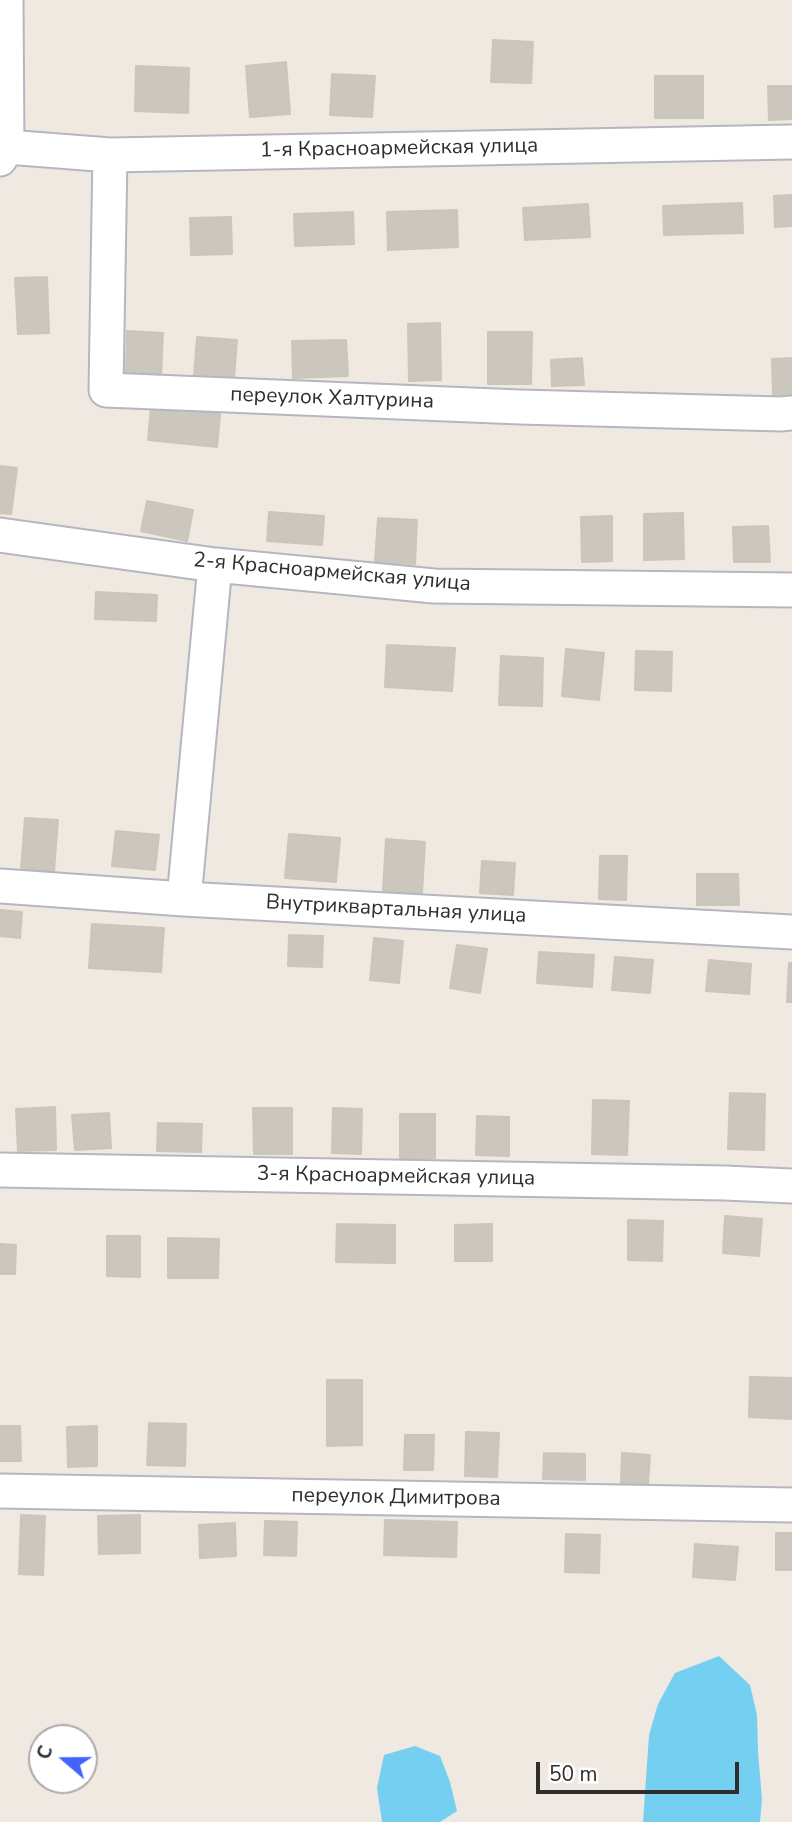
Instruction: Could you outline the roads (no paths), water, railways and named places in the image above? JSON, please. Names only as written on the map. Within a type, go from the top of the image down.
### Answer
[{"type":"street","points":[[3,153],[6,0]]},
{"type":"street","name":"1-я Красноармейская улица","points":[[3,153],[110,155],[792,142]]},
{"type":"street","name":"переулок Халтурина","points":[[110,155],[106,390],[520,407],[792,413]]},
{"type":"street","name":"2-я Красноармейская улица","points":[[0,535],[215,565],[434,586],[792,590]]},
{"type":"street","points":[[184,898],[215,565]]},
{"type":"street","name":"Внутриквартальная улица","points":[[0,886],[792,932]]},
{"type":"street","name":"3-я Красноармейская улица","points":[[0,1170],[711,1182],[792,1186]]},
{"type":"street","name":"переулок Димитрова","points":[[0,1491],[792,1505]]},
{"type":"water","points":[[719,1656],[750,1685],[757,1715],[762,1799],[760,1822],[643,1822],[649,1735],[658,1704],[675,1673]]},
{"type":"water","points":[[415,1746],[440,1756],[457,1811],[440,1822],[382,1822],[377,1788],[384,1755]]}]
